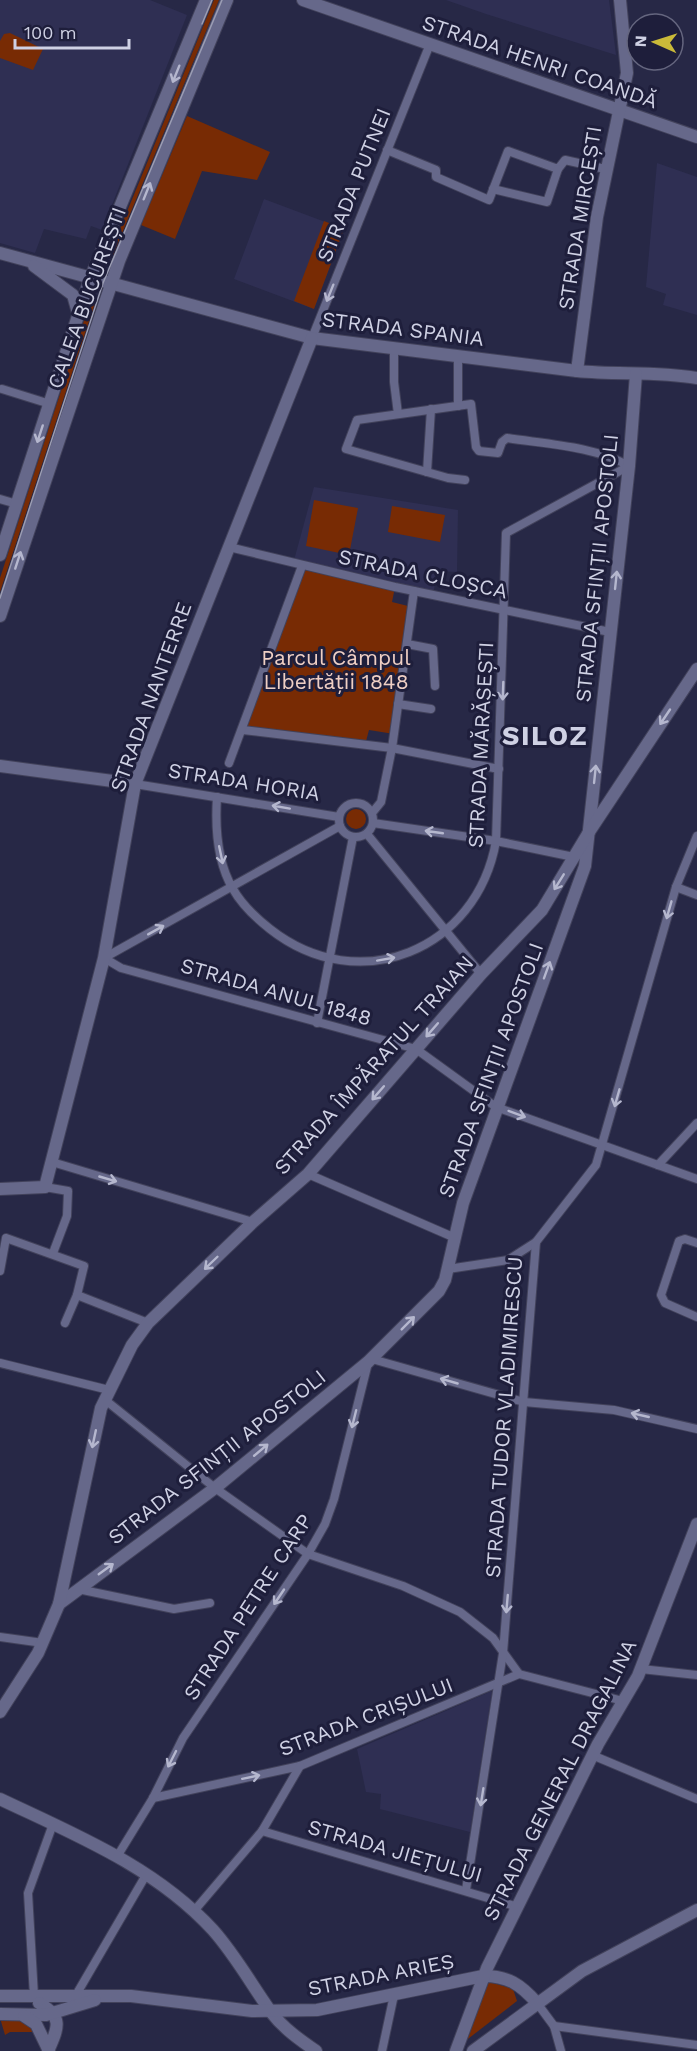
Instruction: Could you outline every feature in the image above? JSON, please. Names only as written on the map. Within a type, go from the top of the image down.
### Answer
[{"type":"street","name":"CALEA BUCUREȘTI","points":[[0,555],[90,279],[206,0]]},
{"type":"street","name":"CALEA BUCUREȘTI","points":[[0,616],[110,285],[227,0]]},
{"type":"street","name":"STRADA HENRI COANDĂ","points":[[303,0],[697,137]]},
{"type":"street","name":"STRADA MIRCEȘTI","points":[[576,371],[605,169],[627,73],[620,0]]},
{"type":"street","name":"STRADA PUTNEI","points":[[312,338],[430,44]]},
{"type":"street","points":[[387,150],[436,170],[436,177],[489,200],[508,151],[558,169]]},
{"type":"street","points":[[493,189],[547,202],[558,169],[565,160],[605,169]]},
{"type":"street","name":"STRADA SPANIA","points":[[0,253],[110,285],[312,338],[576,371],[676,374],[697,378]]},
{"type":"street","points":[[26,261],[73,295],[78,314]]},
{"type":"street","name":"STRADA NANTERRE","points":[[45,1187],[104,958],[135,784],[312,338]]},
{"type":"street","points":[[394,348],[394,382],[398,414]]},
{"type":"street","points":[[458,356],[456,385],[458,406]]},
{"type":"street","name":"STRADA SFINȚII APOSTOLI","points":[[59,1604],[216,1488],[370,1360],[439,1292],[448,1269],[453,1237],[496,1107],[585,866],[629,466],[636,374]]},
{"type":"street","points":[[2,389],[50,404]]},
{"type":"street","points":[[465,480],[427,472],[346,449],[357,420],[471,404],[476,447],[479,451],[498,453],[502,442],[507,438],[574,449],[606,457],[629,466]]},
{"type":"street","points":[[427,472],[431,409]]},
{"type":"street","name":"STRADA MĂRĂȘEȘTI","points":[[232,888],[257,918],[307,952],[328,958],[358,962],[384,960],[415,949],[446,931],[466,911],[480,893],[492,864],[496,841],[505,611],[505,540],[510,529],[629,466]]},
{"type":"street","points":[[0,499],[17,504]]},
{"type":"street","name":"STRADA CLOȘCA","points":[[229,547],[414,591],[610,632]]},
{"type":"street","points":[[229,763],[302,566]]},
{"type":"street","points":[[372,813],[381,802],[392,748],[414,591]]},
{"type":"street","points":[[407,644],[433,649],[435,686]]},
{"type":"street","name":"STRADA ÎMPĂRATUL TRAIAN","points":[[0,1712],[43,1643],[59,1604],[106,1394],[132,1345],[148,1323],[253,1222],[308,1174],[481,974],[542,910],[589,832],[697,669]]},
{"type":"street","points":[[398,704],[431,709]]},
{"type":"street","points":[[243,730],[392,748],[499,769]]},
{"type":"street","name":"STRADA HORIA","points":[[0,766],[217,796],[340,821]]},
{"type":"street","points":[[217,796],[217,834],[225,871],[232,888]]},
{"type":"street","points":[[104,958],[232,888],[340,821],[344,807],[354,803],[365,805],[372,813],[373,823],[367,834],[353,837]]},
{"type":"street","points":[[340,821],[353,837]]},
{"type":"street","points":[[373,823],[496,841],[574,857]]},
{"type":"street","points":[[367,834],[481,974]]},
{"type":"street","name":"STRADA TUDOR VLADIMIRESCU","points":[[466,1890],[500,1683],[536,1242],[596,1165],[604,1146],[676,887],[697,836]]},
{"type":"street","points":[[317,1023],[353,837]]},
{"type":"street","points":[[676,887],[697,895]]},
{"type":"street","name":"STRADA ANUL 1848","points":[[104,958],[122,968],[416,1049],[496,1107],[697,1179]]},
{"type":"street","points":[[658,1165],[697,1123]]},
{"type":"street","points":[[52,1162],[253,1222]]},
{"type":"street","points":[[308,1174],[453,1237]]},
{"type":"street","points":[[0,1189],[45,1187],[68,1191],[67,1216],[53,1253]]},
{"type":"street","points":[[0,1271],[6,1238],[84,1266],[77,1294],[65,1323]]},
{"type":"street","points":[[697,1244],[685,1239],[679,1241],[661,1295],[665,1303],[697,1317]]},
{"type":"street","points":[[448,1269],[508,1260],[536,1242]]},
{"type":"street","points":[[77,1294],[148,1323]]},
{"type":"street","points":[[370,1360],[524,1402],[614,1410],[697,1429]]},
{"type":"street","name":"STRADA PETRE CARP","points":[[118,1855],[153,1798],[183,1738],[308,1554],[325,1524],[370,1360]]},
{"type":"street","points":[[0,1363],[106,1394],[216,1488],[308,1554],[403,1586],[451,1608],[481,1626],[519,1674],[623,1701]]},
{"type":"street","name":"STRADA GENERAL DRAGALINA","points":[[456,2051],[483,1976],[592,1755],[640,1669],[697,1524]]},
{"type":"street","points":[[78,1589],[174,1609],[210,1603]]},
{"type":"street","points":[[0,1637],[43,1643]]},
{"type":"street","points":[[640,1669],[697,1675]]},
{"type":"street","name":"STRADA CRIȘULUI","points":[[153,1798],[300,1766],[519,1674]]},
{"type":"street","points":[[592,1755],[697,1799]]},
{"type":"street","points":[[194,1911],[262,1831],[300,1766]]},
{"type":"street","points":[[0,1799],[118,1855],[194,1911],[242,1965],[271,2012],[299,2039],[316,2051]]},
{"type":"street","points":[[48,2050],[56,2032],[57,2022],[55,2014],[37,1999],[28,1929],[28,1893],[54,1824]]},
{"type":"street","name":"STRADA JIEȚULUI","points":[[262,1831],[518,1907]]},
{"type":"street","points":[[76,1995],[146,1875]]},
{"type":"street","points":[[473,2051],[582,1971],[697,1910]]},
{"type":"street","points":[[483,1976],[497,1976],[515,1982],[537,2003],[554,2026],[561,2051]]},
{"type":"street","name":"STRADA ARIEȘ","points":[[0,1996],[37,1999],[76,1995],[139,1997],[271,2012],[336,2008],[483,1976]]},
{"type":"street","points":[[382,2051],[394,1995]]},
{"type":"street","points":[[0,2004],[37,1999],[107,1996]]},
{"type":"street","name":"STRADA ARIEȘ","points":[[0,2014],[24,2016],[55,2014],[107,1996]]},
{"type":"street","points":[[24,2016],[36,2024],[48,2050]]},
{"type":"street","points":[[554,2026],[697,2045]]},
{"type":"shaded area","points":[[0,0],[150,0],[187,15],[102,230],[91,226],[86,239],[44,229],[35,253],[0,243]]},
{"type":"shaded area","points":[[446,0],[609,0],[616,55],[486,14]]},
{"type":"shaded area","points":[[657,163],[697,177],[697,315],[663,305],[666,294],[646,287]]},
{"type":"shaded area","points":[[264,199],[344,229],[314,309],[234,279]]},
{"type":"shaded area","points":[[314,487],[458,510],[457,572],[437,571],[433,596],[293,564]]},
{"type":"shaded area","points":[[492,1691],[470,1832],[380,1809],[381,1794],[366,1792],[357,1749]]},
{"type":"green space","points":[[214,0],[219,0],[113,255],[110,253]]},
{"type":"green space","points":[[10,33],[43,49],[33,70],[0,58],[0,41],[4,34]]},
{"type":"green space","points":[[187,116],[270,152],[257,180],[202,171],[175,239],[141,225]]},
{"type":"green space","points":[[324,221],[344,229],[314,309],[294,301]]},
{"type":"green space","points":[[91,299],[96,300],[0,592],[0,578]]},
{"type":"green space","points":[[314,500],[358,508],[349,555],[306,546]]},
{"type":"green space","points":[[392,506],[445,515],[440,542],[388,532]]},
{"type":"green space","name":"Parcul Câmpul Libertății 1848","points":[[302,566],[395,587],[392,602],[412,607],[394,734],[369,730],[365,745],[243,730]]},
{"type":"green space","points":[[356,809],[363,812],[366,819],[363,826],[356,829],[349,826],[346,819],[349,812]]},
{"type":"green space","points":[[487,1981],[513,1989],[517,2001],[464,2042]]},
{"type":"green space","points":[[0,2018],[23,2019],[35,2032],[10,2032],[5,2035]]},
{"type":"tram line","points":[[202,24],[212,0]]},
{"type":"tram line","points":[[0,598],[103,283],[222,0]]},
{"type":"district","name":"SILOZ","points":[[545,736]]}]
